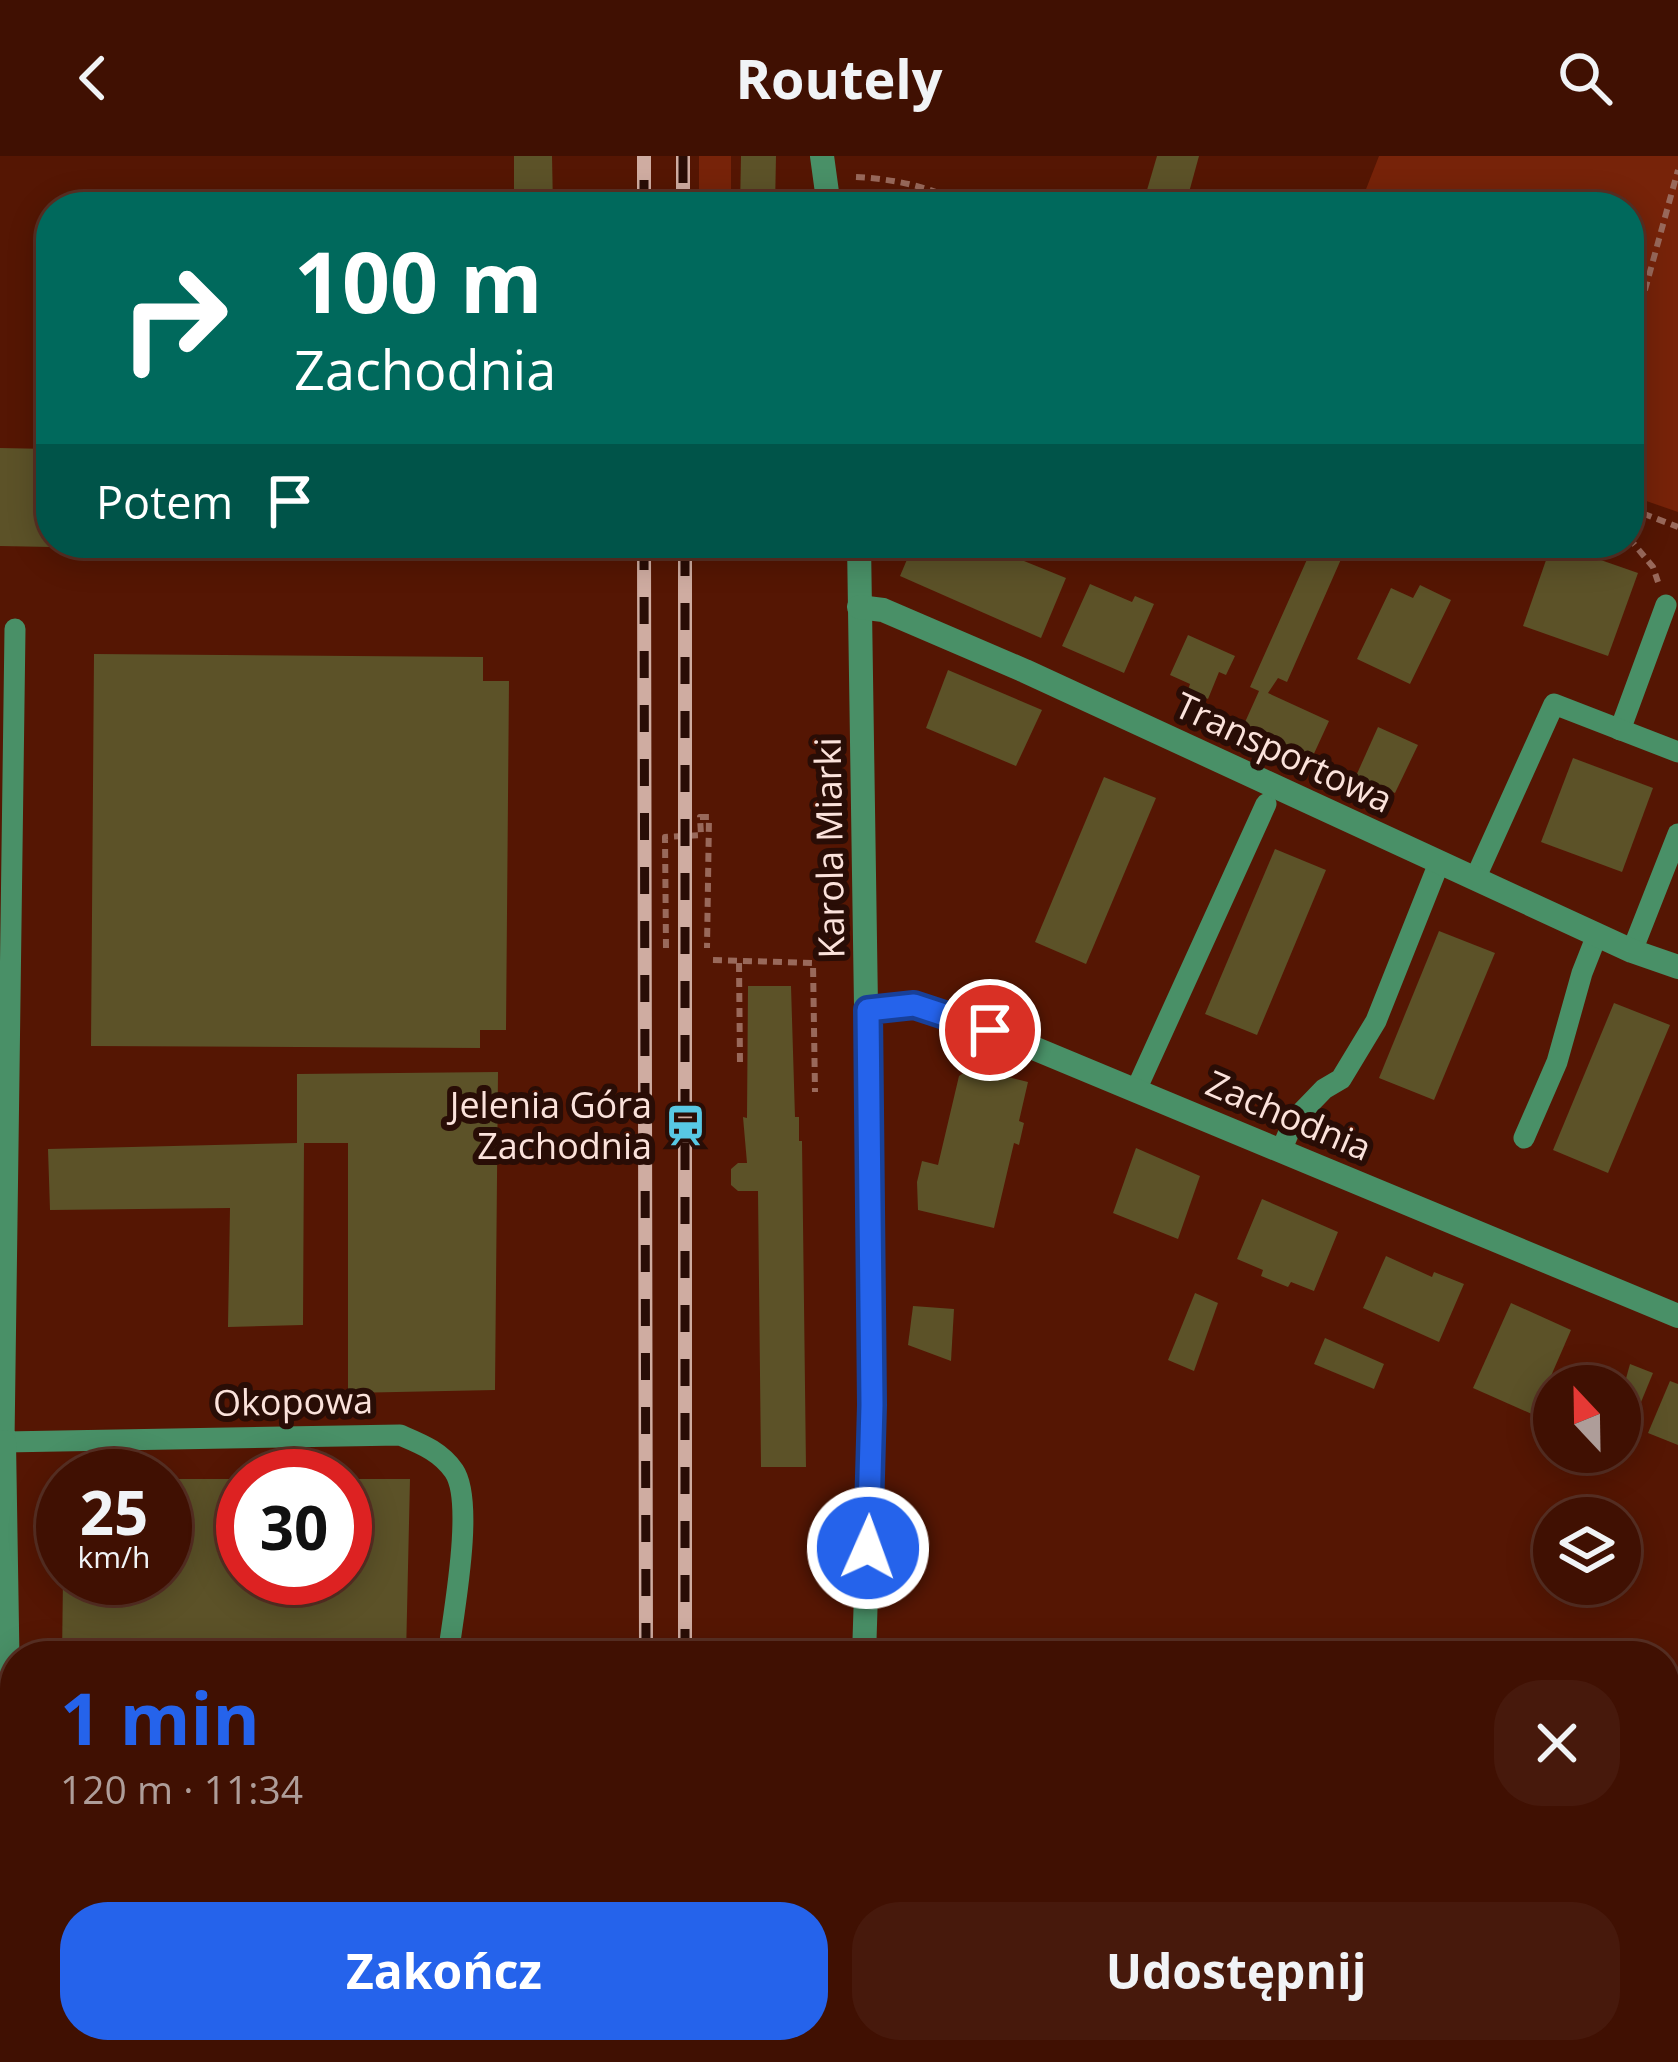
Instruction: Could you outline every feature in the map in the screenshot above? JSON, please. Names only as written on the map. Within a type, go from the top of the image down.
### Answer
[{"type":"street","points":[[822,156],[827,192]]},
{"type":"street","name":"Karola Miarki","points":[[859,558],[872,1405],[864,1641]]},
{"type":"street","name":"Transportowa","points":[[859,607],[883,610],[1025,671],[1632,951],[1678,967]]},
{"type":"street","name":"Zachodnia","points":[[868,1010],[906,1004],[954,1015],[1678,1316]]},
{"type":"street","points":[[4,1442],[7,1641]]},
{"type":"lane","points":[[1620,730],[1666,605]]},
{"type":"lane","points":[[4,1442],[15,629]]},
{"type":"lane","points":[[1533,692],[1678,752]]},
{"type":"lane","points":[[1475,879],[1554,704]]},
{"type":"lane","points":[[1136,1090],[1266,804]]},
{"type":"lane","points":[[1632,951],[1678,834]]},
{"type":"lane","points":[[1281,1151],[1294,1120],[1324,1089],[1341,1079],[1376,1021],[1439,863]]},
{"type":"lane","points":[[1524,1138],[1557,1063],[1597,935]]},
{"type":"lane","name":"Okopowa","points":[[4,1442],[400,1436],[434,1450],[456,1473],[465,1500],[450,1641]]},
{"type":"path","points":[[1644,294],[1678,170]]},
{"type":"path","points":[[856,177],[883,178],[932,192]]},
{"type":"path","points":[[1644,514],[1678,527]]},
{"type":"path","points":[[1644,556],[1660,587],[1658,597],[1666,605]]},
{"type":"path","points":[[666,948],[665,837],[701,835],[700,817],[709,817],[707,948]]},
{"type":"path","points":[[713,961],[813,962],[814,1092]]},
{"type":"path","points":[[739,963],[740,1063]]},
{"type":"shaded area","points":[[699,156],[731,156],[731,192],[699,192]]},
{"type":"shaded area","points":[[1379,156],[1678,156],[1678,512],[1644,500],[1644,192],[1365,192]]},
{"type":"building","points":[[514,156],[552,156],[553,192],[514,192]]},
{"type":"building","points":[[741,156],[776,156],[775,192],[740,192]]},
{"type":"building","points":[[1157,156],[1199,156],[1189,192],[1146,192]]},
{"type":"building","points":[[0,448],[36,449],[36,547],[0,546]]},
{"type":"building","points":[[908,558],[1017,558],[1066,578],[1041,638],[900,576]]},
{"type":"building","points":[[1308,558],[1342,558],[1287,682],[1278,678],[1268,693],[1329,721],[1306,771],[1279,758],[1275,763],[1264,758],[1265,752],[1237,740],[1259,691],[1250,687]]},
{"type":"building","points":[[1547,558],[1595,558],[1638,573],[1608,656],[1523,626]]},
{"type":"building","points":[[1090,584],[1132,602],[1135,596],[1154,604],[1124,673],[1062,646]]},
{"type":"building","points":[[1420,585],[1451,600],[1410,684],[1357,659],[1391,588],[1413,598]]},
{"type":"building","points":[[1188,635],[1235,656],[1226,675],[1219,672],[1208,699],[1170,675]]},
{"type":"building","points":[[94,654],[483,657],[483,681],[509,681],[506,1030],[480,1030],[480,1048],[91,1046]]},
{"type":"building","points":[[948,670],[1042,710],[1016,766],[926,728]]},
{"type":"building","points":[[1378,727],[1418,745],[1395,793],[1356,776]]},
{"type":"building","points":[[1573,758],[1653,788],[1622,872],[1541,842]]},
{"type":"building","points":[[1104,777],[1156,798],[1086,964],[1035,942]]},
{"type":"building","points":[[1275,849],[1326,870],[1257,1035],[1205,1014]]},
{"type":"building","points":[[1439,931],[1495,953],[1434,1100],[1379,1078]]},
{"type":"building","points":[[748,986],[791,986],[795,1117],[799,1117],[802,1141],[806,1467],[761,1467],[758,1191],[738,1191],[731,1185],[731,1169],[747,1163],[743,1117],[747,1118]]},
{"type":"building","points":[[1614,1003],[1670,1025],[1608,1173],[1553,1150]]},
{"type":"building","points":[[971,1068],[1028,1082],[1019,1145],[1014,1143],[994,1228],[918,1210],[922,1161],[938,1165],[959,1076]]},
{"type":"building","points":[[498,1072],[495,1390],[348,1393],[348,1143],[304,1143],[303,1325],[228,1327],[230,1208],[50,1210],[48,1149],[297,1143],[297,1074]]},
{"type":"building","points":[[1136,1148],[1200,1176],[1178,1239],[1113,1213]]},
{"type":"building","points":[[1262,1199],[1338,1232],[1314,1291],[1261,1276],[1263,1270],[1237,1259]]},
{"type":"building","points":[[1386,1256],[1432,1277],[1434,1272],[1464,1284],[1439,1342],[1363,1308]]},
{"type":"building","points":[[1195,1293],[1218,1303],[1194,1371],[1168,1360]]},
{"type":"building","points":[[1511,1303],[1571,1330],[1556,1365],[1533,1365],[1533,1415],[1473,1388]]},
{"type":"building","points":[[913,1306],[954,1309],[951,1361],[908,1345]]},
{"type":"building","points":[[1325,1338],[1384,1364],[1374,1389],[1314,1364]]},
{"type":"building","points":[[1641,1368],[1653,1373],[1641,1402]]},
{"type":"building","points":[[1670,1381],[1678,1384],[1678,1445],[1648,1433]]},
{"type":"building","points":[[192,1479],[216,1479],[216,1605],[372,1605],[372,1479],[410,1479],[406,1641],[62,1641],[63,1605],[192,1605]]},
{"type":"railway","points":[[644,156],[644,192]]},
{"type":"railway","points":[[683,156],[683,192]]},
{"type":"railway","points":[[644,558],[646,1641]]},
{"type":"railway","points":[[685,558],[685,1641]]},
{"type":"place","name":"Jelenia Góra Zachodnia","points":[[686,1125]]},
{"type":"route","points":[[868,1548],[872,1405],[868,1010],[914,1005],[990,1030]]}]
